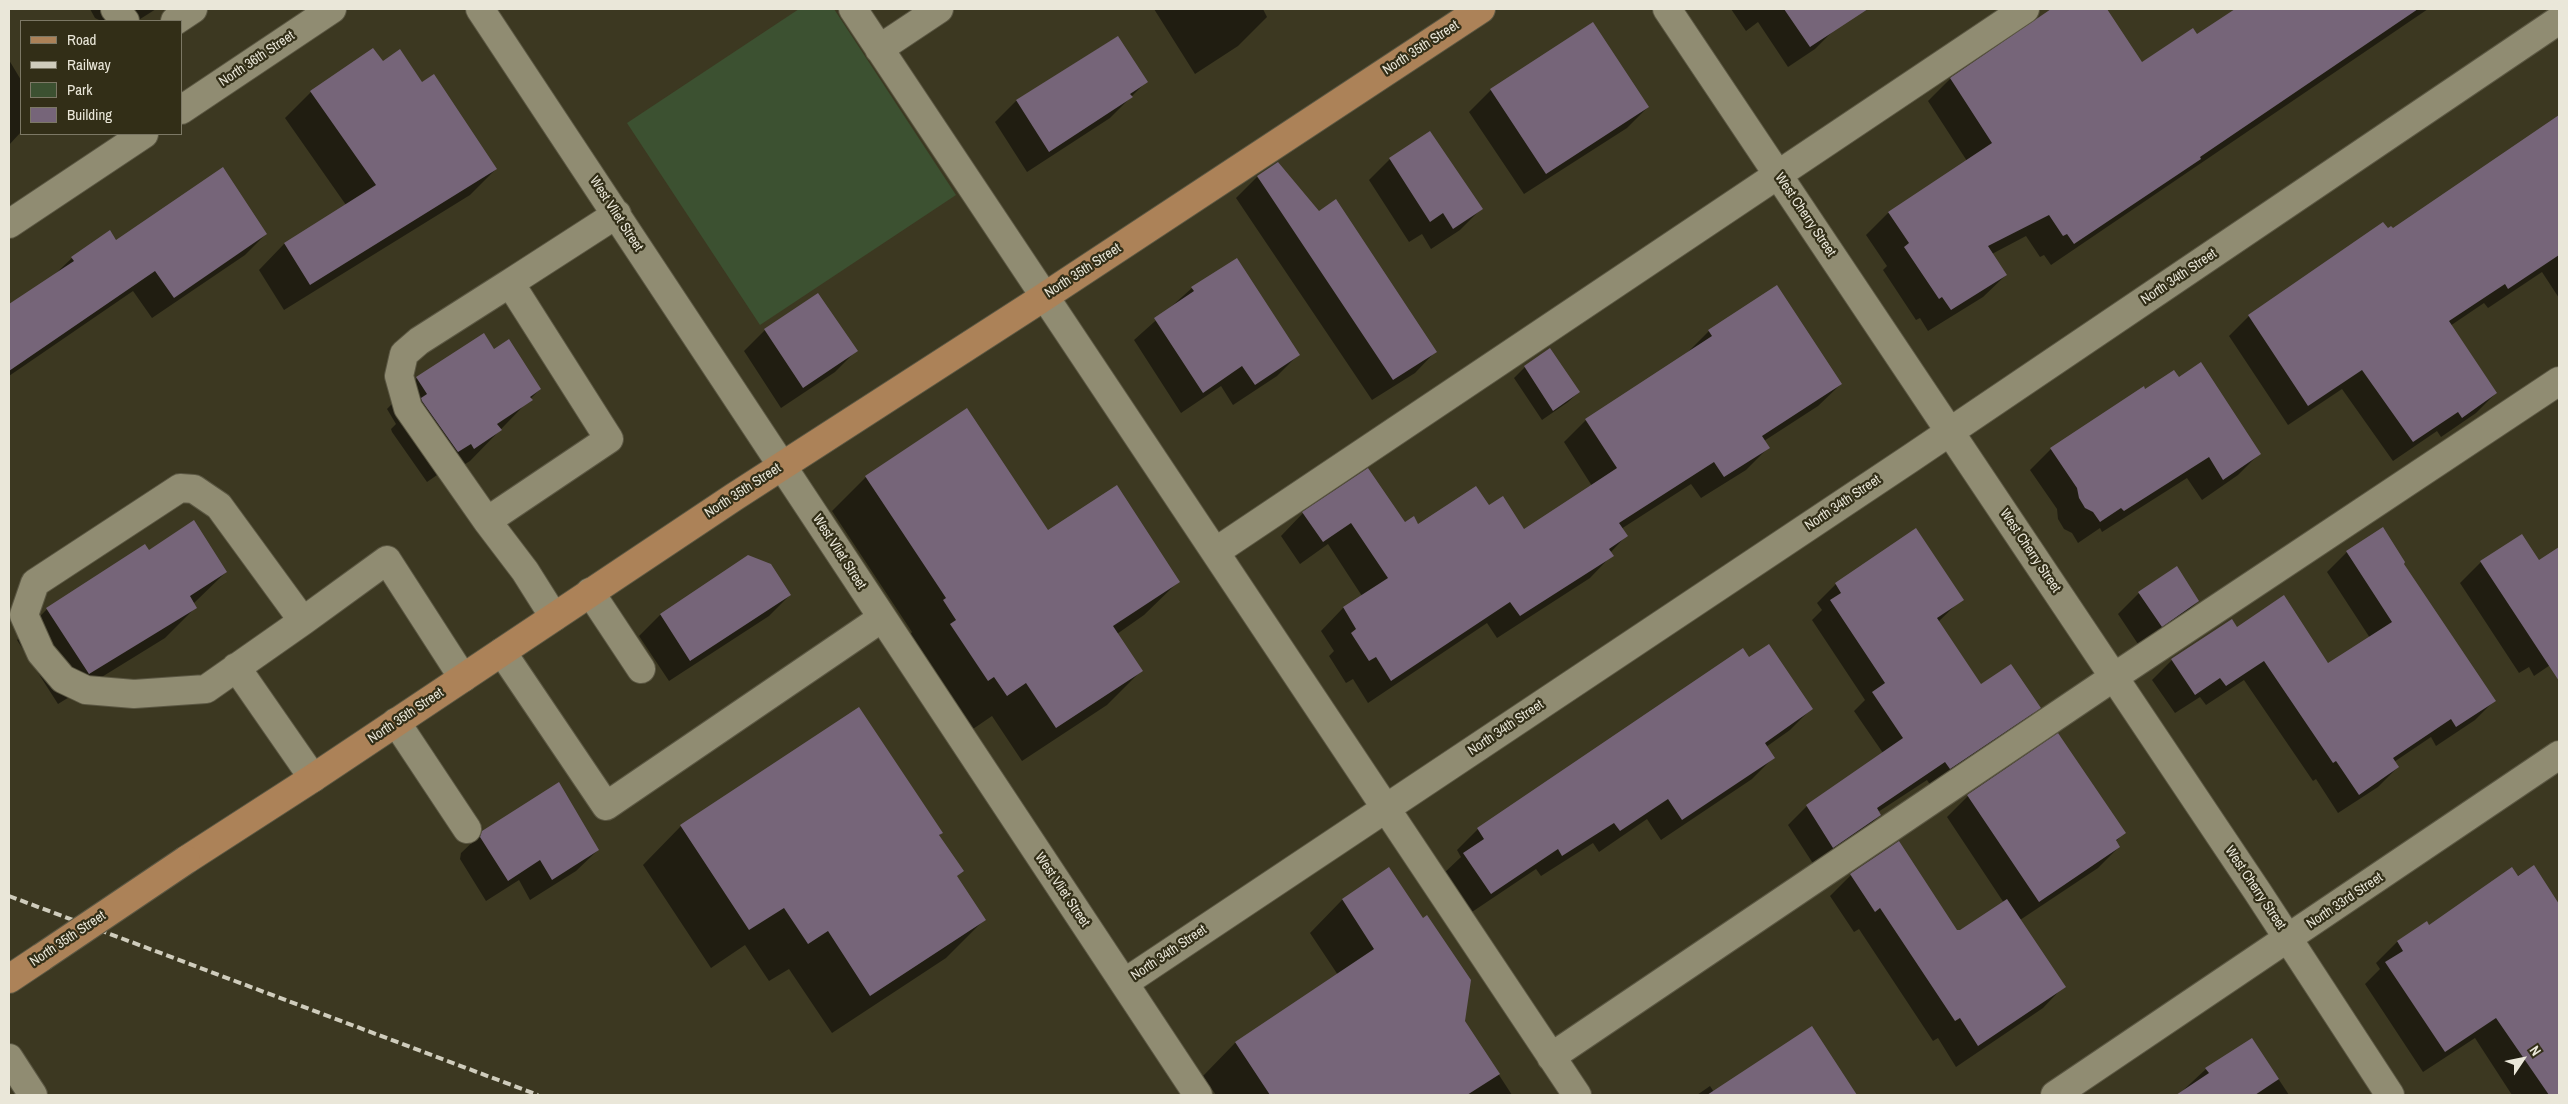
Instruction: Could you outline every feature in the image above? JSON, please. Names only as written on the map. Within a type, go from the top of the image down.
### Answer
[{"type":"main road","name":"North 35th Street","points":[[9,979],[590,592],[1044,297],[1481,9]]},
{"type":"street","points":[[115,9],[124,20]]},
{"type":"street","name":"West Vliet Street","points":[[480,9],[1198,1095]]},
{"type":"street","points":[[853,9],[1577,1095]]},
{"type":"street","points":[[879,49],[939,9]]},
{"type":"street","name":"West Cherry Street","points":[[1667,9],[2114,677],[2390,1095]]},
{"type":"street","points":[[1216,552],[2025,9]]},
{"type":"street","name":"North 36th Street","points":[[186,99],[329,10]]},
{"type":"street","name":"North 34th Street","points":[[1124,983],[1950,431],[2559,20]]},
{"type":"street","points":[[9,224],[142,135]]},
{"type":"street","points":[[554,617],[525,571],[487,521],[408,408],[399,376],[404,354],[419,341],[617,214]]},
{"type":"street","points":[[487,521],[608,439],[510,283]]},
{"type":"street","points":[[1551,1057],[2114,677],[2559,381]]},
{"type":"street","points":[[303,621],[219,506],[194,489],[180,488],[35,583],[24,615],[41,653],[62,679],[86,690],[134,694],[206,689],[303,621],[388,560],[463,678]]},
{"type":"street","points":[[590,592],[641,669]]},
{"type":"street","points":[[502,652],[606,806],[882,618]]},
{"type":"street","points":[[236,667],[313,778]]},
{"type":"street","points":[[396,722],[467,829]]},
{"type":"street","name":"North 33rd Street","points":[[2055,1095],[2559,755]]},
{"type":"street","points":[[9,1058],[33,1095]]},
{"type":"green space","points":[[799,9],[834,9],[956,195],[760,325],[627,123]]},
{"type":"building","points":[[1784,9],[1868,9],[1810,47]]},
{"type":"building","points":[[2051,9],[2107,9],[2142,62],[2193,28],[2197,34],[2235,9],[2418,9],[2074,244],[2067,234],[2063,236],[2049,215],[1988,246],[2007,275],[1951,310],[1942,297],[1939,299],[1904,247],[1909,243],[1888,212],[1992,143],[1950,78]]},
{"type":"building","points":[[1593,22],[1649,107],[1546,174],[1490,89]]},
{"type":"building","points":[[1118,36],[1148,82],[1130,94],[1133,97],[1049,152],[1016,100]]},
{"type":"building","points":[[373,48],[383,61],[400,49],[422,82],[434,74],[497,169],[310,285],[284,243],[376,185],[310,91]]},
{"type":"building","points":[[2559,115],[2559,255],[2508,289],[2505,284],[2449,321],[2497,393],[2462,418],[2458,412],[2413,442],[2362,370],[2308,406],[2248,315],[2383,222],[2388,228],[2391,226],[2393,228]]},
{"type":"building","points":[[1430,131],[1483,209],[1453,229],[1443,213],[1430,222],[1389,158]]},
{"type":"building","points":[[1278,162],[1319,211],[1336,199],[1437,352],[1393,380],[1257,176]]},
{"type":"building","points":[[223,167],[267,234],[174,298],[155,271],[9,371],[9,304],[74,261],[71,257],[110,230],[116,240]]},
{"type":"building","points":[[1237,258],[1300,355],[1255,385],[1242,366],[1203,393],[1154,318],[1194,291],[1191,287]]},
{"type":"building","points":[[1777,285],[1842,384],[1762,436],[1770,448],[1724,477],[1714,462],[1619,523],[1628,536],[1609,549],[1614,556],[1520,616],[1510,602],[1391,681],[1376,657],[1369,661],[1351,633],[1356,629],[1343,607],[1388,578],[1351,523],[1323,542],[1302,512],[1368,468],[1405,522],[1414,516],[1418,524],[1476,486],[1489,505],[1503,496],[1524,529],[1617,468],[1585,419],[1712,336],[1708,330]]},
{"type":"building","points":[[818,293],[858,351],[803,388],[764,329]]},
{"type":"building","points":[[484,333],[494,349],[509,339],[541,389],[530,397],[533,400],[497,424],[502,430],[474,449],[471,444],[458,452],[422,401],[421,398],[427,394],[416,377]]},
{"type":"building","points":[[1550,348],[1580,392],[1553,411],[1524,366]]},
{"type":"building","points":[[2201,362],[2261,454],[2223,480],[2209,457],[2124,511],[2121,508],[2100,522],[2093,512],[2085,508],[2079,498],[2077,488],[2050,448],[2144,386],[2145,389],[2174,370],[2179,377]]},
{"type":"building","points":[[967,408],[1048,530],[1117,485],[1180,582],[1113,626],[1143,671],[1056,728],[1026,683],[1007,696],[994,677],[988,681],[950,624],[956,620],[943,600],[946,598],[865,476]]},
{"type":"building","points":[[194,520],[227,572],[190,596],[197,608],[89,674],[46,608],[145,544],[149,550]]},
{"type":"building","points":[[2383,527],[2405,562],[2404,564],[2496,701],[2456,727],[2451,719],[2393,758],[2399,767],[2359,795],[2336,761],[2333,763],[2264,661],[2226,686],[2220,678],[2195,695],[2171,659],[2232,619],[2237,627],[2284,595],[2328,663],[2392,622],[2346,551]]},
{"type":"building","points":[[1916,528],[1964,600],[1937,618],[1981,684],[2011,664],[2041,708],[1950,769],[1945,762],[1877,808],[1881,815],[1833,848],[1806,805],[1903,738],[1872,692],[1885,683],[1830,600],[1841,593],[1835,583]]},
{"type":"building","points":[[2522,534],[2539,560],[2559,547],[2559,681],[2480,561]]},
{"type":"building","points":[[748,555],[771,564],[791,595],[690,661],[660,614]]},
{"type":"building","points":[[2177,566],[2199,601],[2162,627],[2138,592]]},
{"type":"building","points":[[1769,644],[1813,709],[1765,743],[1775,758],[1682,820],[1668,799],[1620,831],[1614,823],[1562,856],[1558,849],[1491,894],[1463,853],[1484,839],[1477,828],[1743,648],[1749,657]]},
{"type":"building","points":[[859,707],[943,833],[939,835],[964,871],[957,876],[986,920],[870,996],[828,931],[808,944],[784,908],[749,930],[680,825]]},
{"type":"building","points":[[2058,733],[2126,833],[2116,840],[2120,847],[2039,902],[1967,795]]},
{"type":"building","points":[[559,782],[599,850],[552,880],[540,860],[508,881],[480,837],[482,831]]},
{"type":"building","points":[[1899,841],[1957,930],[1960,930],[2007,899],[2066,987],[1978,1046],[1960,1018],[1955,1021],[1880,908],[1875,912],[1850,874]]},
{"type":"building","points":[[2534,865],[2559,904],[2559,1095],[2549,1095],[2496,1018],[2445,1052],[2385,962],[2403,951],[2397,941],[2427,921],[2429,925],[2512,867],[2518,876]]},
{"type":"building","points":[[1389,867],[1423,918],[1427,915],[1471,980],[1465,1021],[1500,1074],[1467,1095],[1270,1095],[1235,1042],[1374,949],[1342,899]]},
{"type":"building","points":[[1812,1026],[1857,1095],[1707,1095]]},
{"type":"building","points":[[2252,1038],[2279,1079],[2255,1095],[2176,1095],[2209,1073],[2205,1068]]},
{"type":"railway","points":[[9,896],[538,1095]]}]
